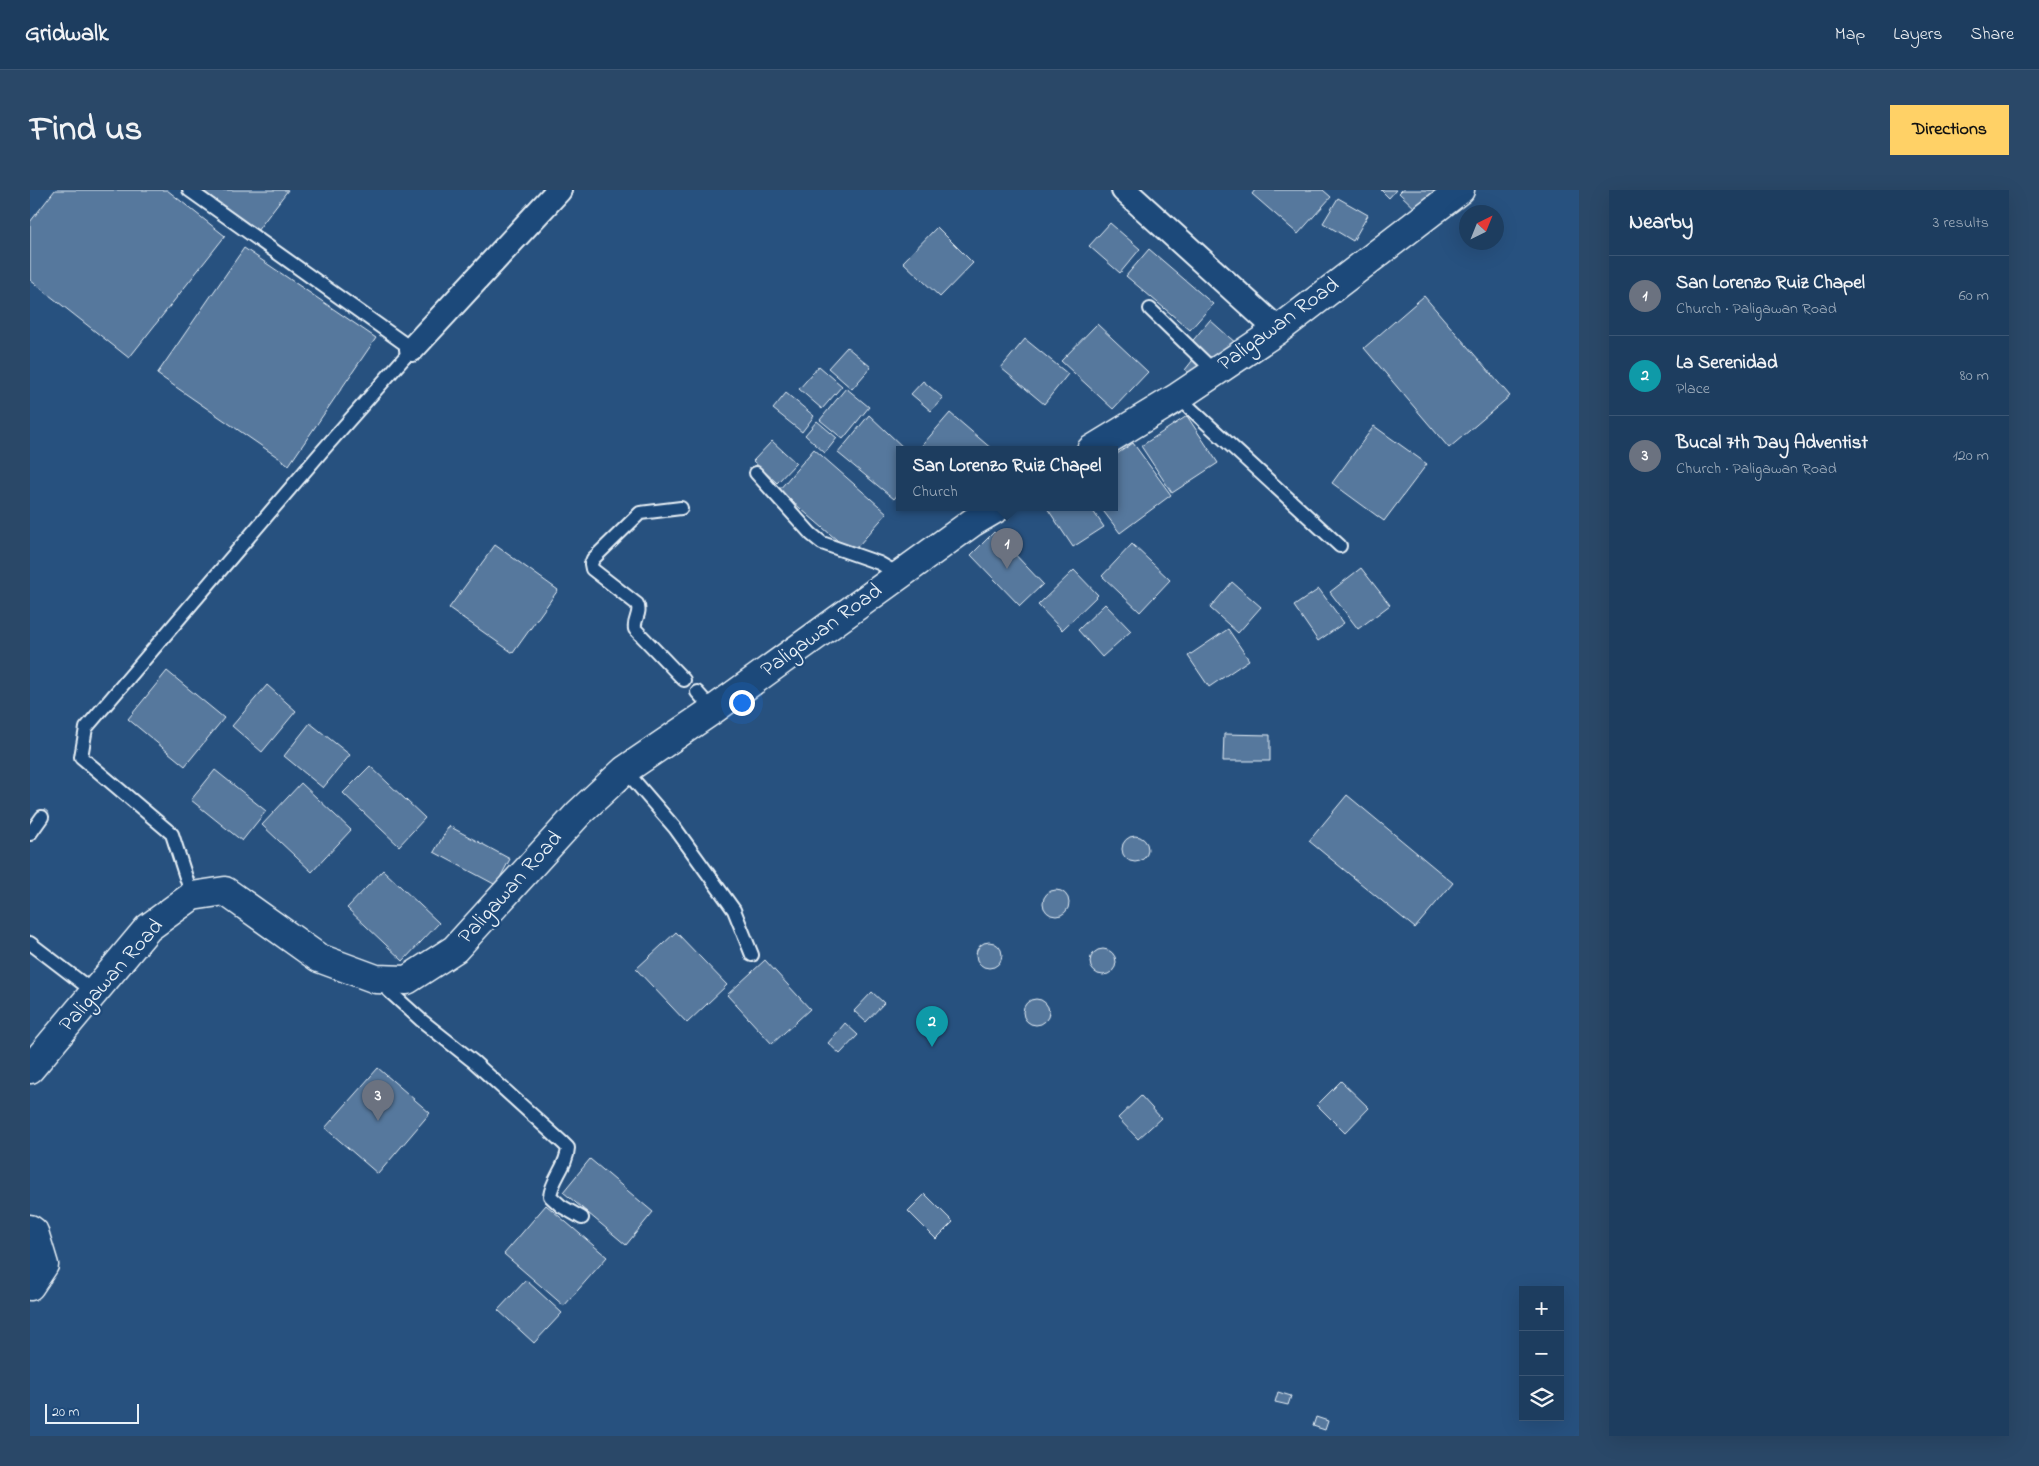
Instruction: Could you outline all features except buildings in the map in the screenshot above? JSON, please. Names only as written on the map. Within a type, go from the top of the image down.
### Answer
[{"type":"street","points":[[412,349],[559,190]]},
{"type":"street","points":[[1124,190],[1278,330]]},
{"type":"street","name":"Paligawan Road","points":[[1098,446],[1178,397],[1278,330],[1460,190]]},
{"type":"street","name":"Paligawan Road","points":[[30,1069],[148,928],[192,896],[225,891],[319,958],[376,978],[407,980],[455,949],[579,813],[625,770],[705,701],[900,574],[973,522],[992,511]]},
{"type":"street","points":[[30,1229],[34,1232],[37,1275]]},
{"type":"lane","points":[[189,190],[412,349],[323,450],[86,728],[81,757],[172,834],[192,896]]},
{"type":"lane","points":[[1150,310],[1215,372]]},
{"type":"lane","points":[[1178,397],[1340,546]]},
{"type":"lane","points":[[756,473],[811,534],[822,543],[879,563],[900,574]]},
{"type":"lane","points":[[681,508],[640,512],[590,564],[592,569],[636,604],[639,611],[634,629],[684,680]]},
{"type":"lane","points":[[625,770],[675,828],[734,910],[752,955]]},
{"type":"lane","points":[[30,834],[42,817]]},
{"type":"lane","points":[[30,944],[94,992]]},
{"type":"lane","points":[[376,978],[421,1020],[474,1062],[563,1142],[568,1148],[568,1157],[551,1188],[550,1196],[582,1218]]},
{"type":"place","name":"San Lorenzo Ruiz Chapel","points":[[1007,569]]},
{"type":"place","name":"La Serenidad","points":[[932,1047]]},
{"type":"place","name":"Bucal 7th Day Adventist","points":[[378,1121]]}]
